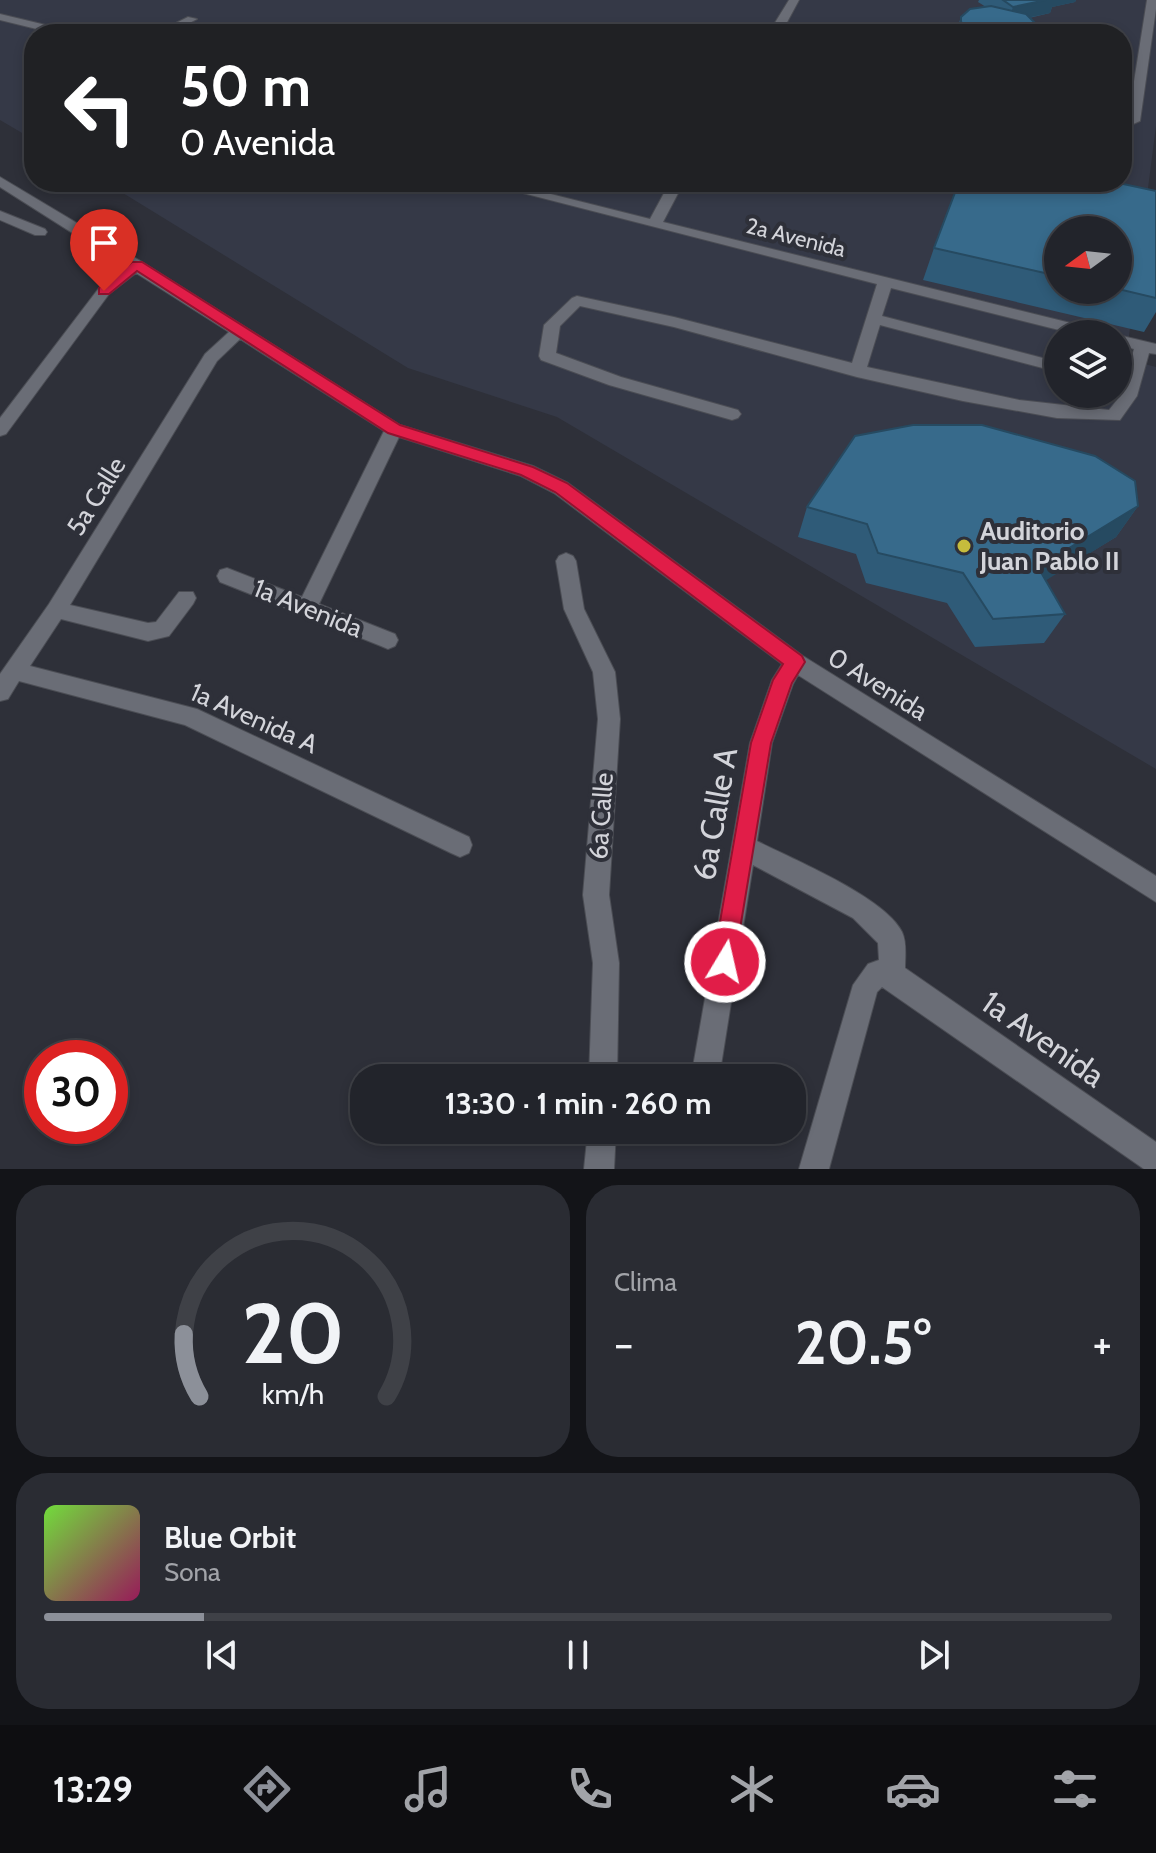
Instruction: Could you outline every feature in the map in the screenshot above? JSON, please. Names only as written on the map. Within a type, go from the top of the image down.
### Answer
[{"type":"street","points":[[780,24],[794,0]]},
{"type":"street","points":[[1132,122],[1152,0]]},
{"type":"street","points":[[0,17],[29,24]]},
{"type":"street","points":[[181,24],[192,19]]},
{"type":"street","name":"0 Avenida","points":[[3,186],[137,265],[394,429],[527,471],[561,488],[795,662],[1156,890]]},
{"type":"street","name":"2a Avenida","points":[[527,192],[1044,321]]},
{"type":"street","points":[[655,224],[670,192]]},
{"type":"street","points":[[0,215],[40,232]]},
{"type":"street","points":[[0,430],[104,291],[137,265]]},
{"type":"street","points":[[857,372],[885,282]]},
{"type":"street","points":[[732,414],[615,381],[547,356],[552,325],[577,301],[623,309],[857,372],[1069,416],[1114,416],[1117,408]]},
{"type":"street","points":[[876,319],[1044,363]]},
{"type":"street","name":"5a Calle","points":[[0,692],[56,610],[211,358],[240,330]]},
{"type":"street","points":[[1132,374],[1150,348]]},
{"type":"street","points":[[308,606],[394,429]]},
{"type":"street","name":"6a Calle","points":[[566,561],[574,609],[604,672],[609,719],[596,895],[606,963],[603,1064]]},
{"type":"street","name":"1a Avenida","points":[[227,576],[388,640]]},
{"type":"street","points":[[56,610],[148,632],[162,630],[186,598]]},
{"type":"street","name":"6a Calle A","points":[[707,1064],[761,743],[783,680],[795,662]]},
{"type":"street","name":"1a Avenida A","points":[[15,671],[189,716],[460,845]]},
{"type":"street","points":[[744,847],[862,909],[891,937],[892,975],[877,973],[866,985],[814,1169]]},
{"type":"street","name":"1a Avenida","points":[[892,975],[1156,1160]]},
{"type":"street","points":[[599,1169],[601,1144]]},
{"type":"shaded area","points":[[0,0],[1156,0],[1156,126],[1131,320],[1044,320],[1044,408],[1132,408],[1132,361],[1156,367],[1156,769],[557,417],[408,368],[121,192],[1132,192],[1132,24],[24,24],[24,134],[0,120]]},
{"type":"building","points":[[1003,0],[1046,0],[1013,7]]},
{"type":"building","points":[[991,6],[1026,14],[1036,24],[964,24],[961,17],[970,9]]},
{"type":"building","points":[[1132,186],[1156,191],[1156,298],[1132,292],[1132,216],[1044,216],[1044,273],[934,248],[955,192],[1132,192]]},
{"type":"building","name":"Auditorio Juan Pablo II","points":[[913,425],[982,425],[1095,456],[1135,481],[1138,506],[1038,567],[1065,614],[993,619],[963,573],[878,553],[867,524],[807,507],[855,436]]},
{"type":"place","name":"Auditorio Juan Pablo II","points":[[964,546]]},
{"type":"route","points":[[104,291],[137,265],[394,429],[417,439],[527,471],[561,488],[795,662],[783,680],[761,743],[725,962]]}]
